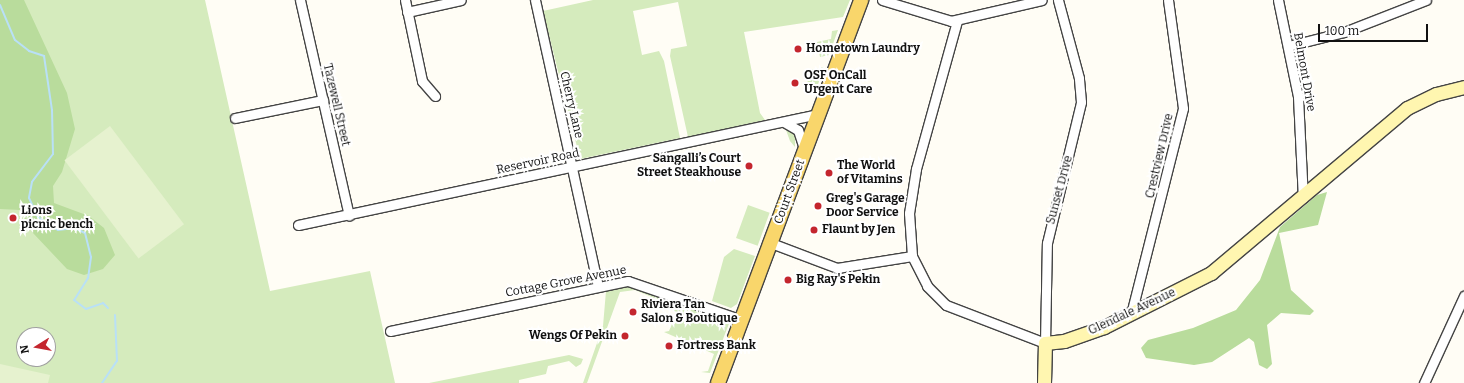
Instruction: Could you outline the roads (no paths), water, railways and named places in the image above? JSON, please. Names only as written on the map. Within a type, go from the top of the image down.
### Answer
[{"type":"main road","name":"Court Street","points":[[718,383],[861,0]]},
{"type":"street","name":"Tazewell Street","points":[[300,0],[349,215]]},
{"type":"street","points":[[404,0],[422,81],[435,96]]},
{"type":"street","points":[[407,12],[461,0]]},
{"type":"street","name":"Cherry Lane","points":[[535,0],[598,286]]},
{"type":"street","points":[[882,0],[934,19],[957,21],[1042,0]]},
{"type":"street","name":"Sunset Drive","points":[[1044,383],[1047,243],[1081,102],[1079,78],[1058,0]]},
{"type":"street","name":"Crestview Drive","points":[[1132,314],[1183,108],[1168,0]]},
{"type":"street","name":"Belmont Drive","points":[[1278,0],[1300,113],[1303,198]]},
{"type":"street","points":[[1288,46],[1344,32],[1426,0]]},
{"type":"street","name":"Glendale Avenue","points":[[957,21],[916,169],[908,225],[912,256],[927,286],[950,308],[1045,343],[1072,339],[1132,314],[1218,268],[1303,198],[1407,108],[1436,94],[1464,88]]},
{"type":"street","points":[[235,118],[323,100]]},
{"type":"street","name":"Reservoir Road","points":[[298,225],[818,114]]},
{"type":"street","points":[[784,122],[798,130],[803,154]]},
{"type":"street","points":[[771,243],[842,268],[912,256]]},
{"type":"street","name":"Cottage Grove Avenue","points":[[390,331],[598,286],[636,282],[742,320]]},
{"type":"street","points":[[1424,383],[1464,296]]},
{"type":"waterway","points":[[0,5],[15,40],[29,51],[44,56],[52,110],[53,154],[32,182],[29,198],[38,217],[58,230],[75,228],[85,233],[91,257],[88,278],[74,300],[86,309],[103,303],[108,308]]},
{"type":"waterway","points":[[102,383],[117,361],[115,315]]},
{"type":"place","name":"Hometown Laundry","points":[[798,49]]},
{"type":"place","name":"OSF OnCall Urgent Care","points":[[795,83]]},
{"type":"place","name":"Sangalli’s Court Street Steakhouse","points":[[749,166]]},
{"type":"place","name":"The World of Vitamins","points":[[829,173]]},
{"type":"place","name":"Greg's Garage Door Service","points":[[818,206]]},
{"type":"place","name":"Lions picnic bench","points":[[13,218]]},
{"type":"place","name":"Flaunt by Jen","points":[[814,230]]},
{"type":"place","name":"Big Ray's Pekin","points":[[788,280]]},
{"type":"place","name":"Riviera Tan Salon & Boutique","points":[[633,312]]},
{"type":"place","name":"Wengs Of Pekin","points":[[625,336]]},
{"type":"place","name":"Fortress Bank","points":[[669,346]]}]
